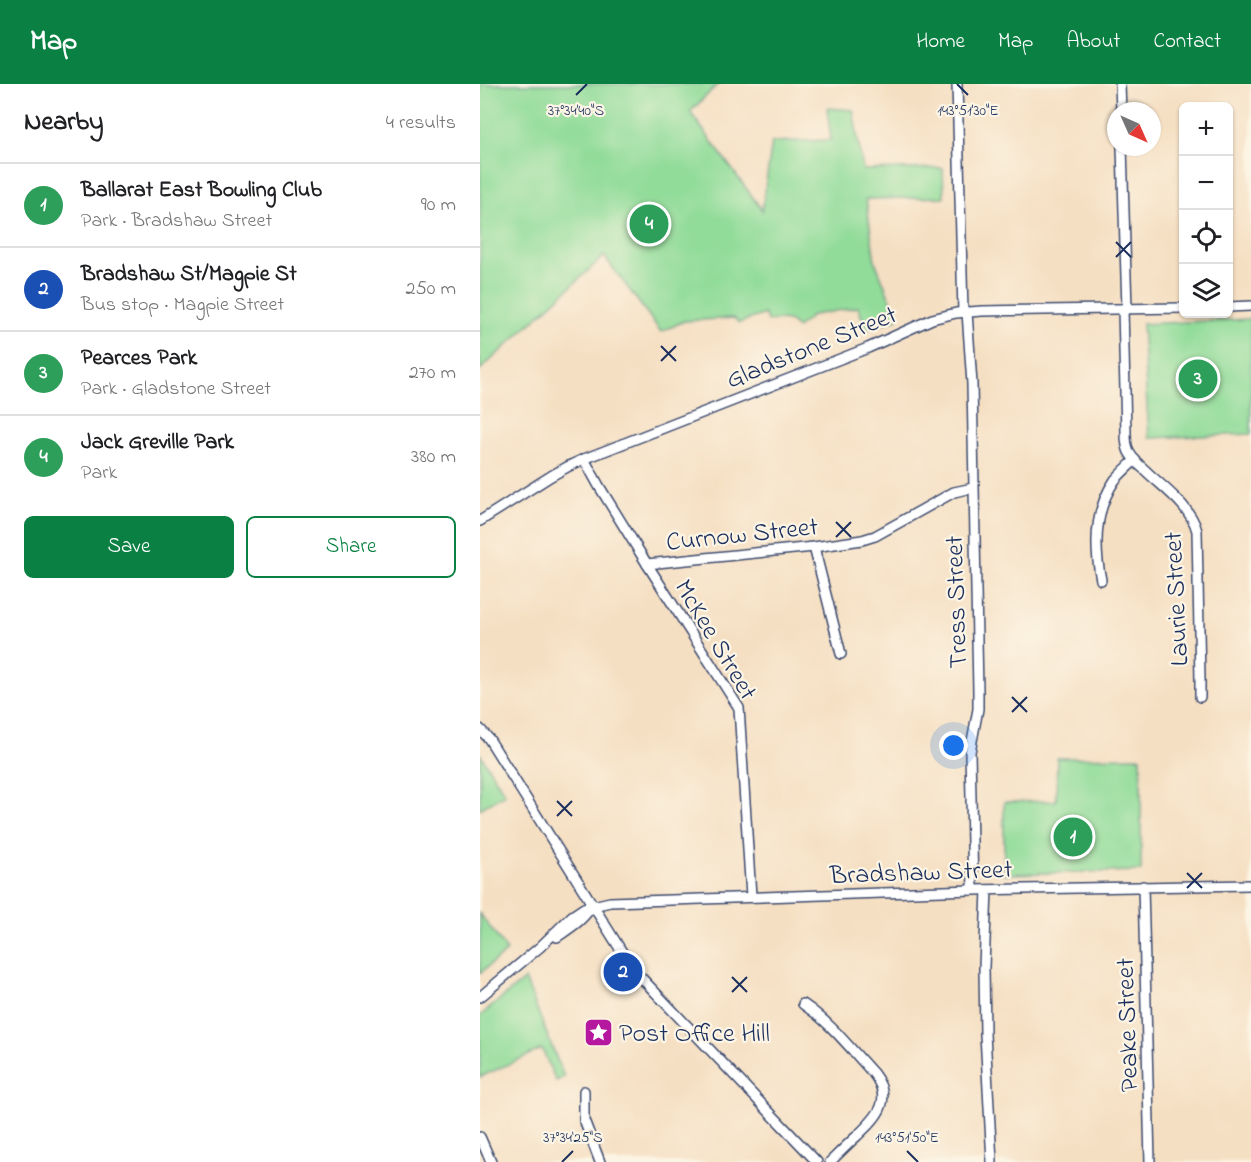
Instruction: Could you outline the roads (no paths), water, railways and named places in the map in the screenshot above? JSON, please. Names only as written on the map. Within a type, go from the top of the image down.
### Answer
[{"type":"street","name":"Tress Street","points":[[957,84],[965,312],[971,365],[978,691],[978,709],[970,752],[973,890]]},
{"type":"street","points":[[1120,84],[1121,102]]},
{"type":"street","name":"Laurie Street","points":[[1122,156],[1126,441],[1128,450],[1135,460],[1186,509],[1196,526],[1200,697]]},
{"type":"street","points":[[1233,307],[1251,306]]},
{"type":"street","name":"Gladstone Street","points":[[480,521],[561,470],[584,459],[868,348],[925,322],[965,312],[1179,308]]},
{"type":"street","name":"McKee Street","points":[[584,459],[598,486],[739,708],[751,896]]},
{"type":"street","points":[[1101,580],[1097,531],[1103,503],[1115,481],[1135,460]]},
{"type":"street","name":"Curnow Street","points":[[647,564],[814,547],[869,538],[954,492],[973,489]]},
{"type":"street","points":[[814,547],[841,654]]},
{"type":"street","points":[[480,729],[489,739],[622,954],[638,975],[817,1162]]},
{"type":"street","name":"Bradshaw Street","points":[[592,905],[620,901],[751,896],[1251,885]]},
{"type":"street","name":"Peake Street","points":[[1143,886],[1150,1162]]},
{"type":"street","points":[[987,890],[984,967],[985,1034],[992,1162]]},
{"type":"street","points":[[483,994],[540,947],[581,920],[592,905]]},
{"type":"street","points":[[803,1004],[825,1020],[873,1073],[881,1088],[881,1108],[874,1120],[830,1162]]},
{"type":"street","points":[[584,1092],[584,1120],[600,1162]]},
{"type":"street","points":[[480,1137],[491,1162]]},
{"type":"place","name":"Jack Greville Park","points":[[649,224]]},
{"type":"place","name":"Pearces Park","points":[[1198,379]]},
{"type":"place","name":"Ballarat East Bowling Club","points":[[1073,837]]},
{"type":"place","name":"Bradshaw St/Magpie St","points":[[623,972]]},
{"type":"place","name":"Post Office Hill","points":[[598,1032]]}]
